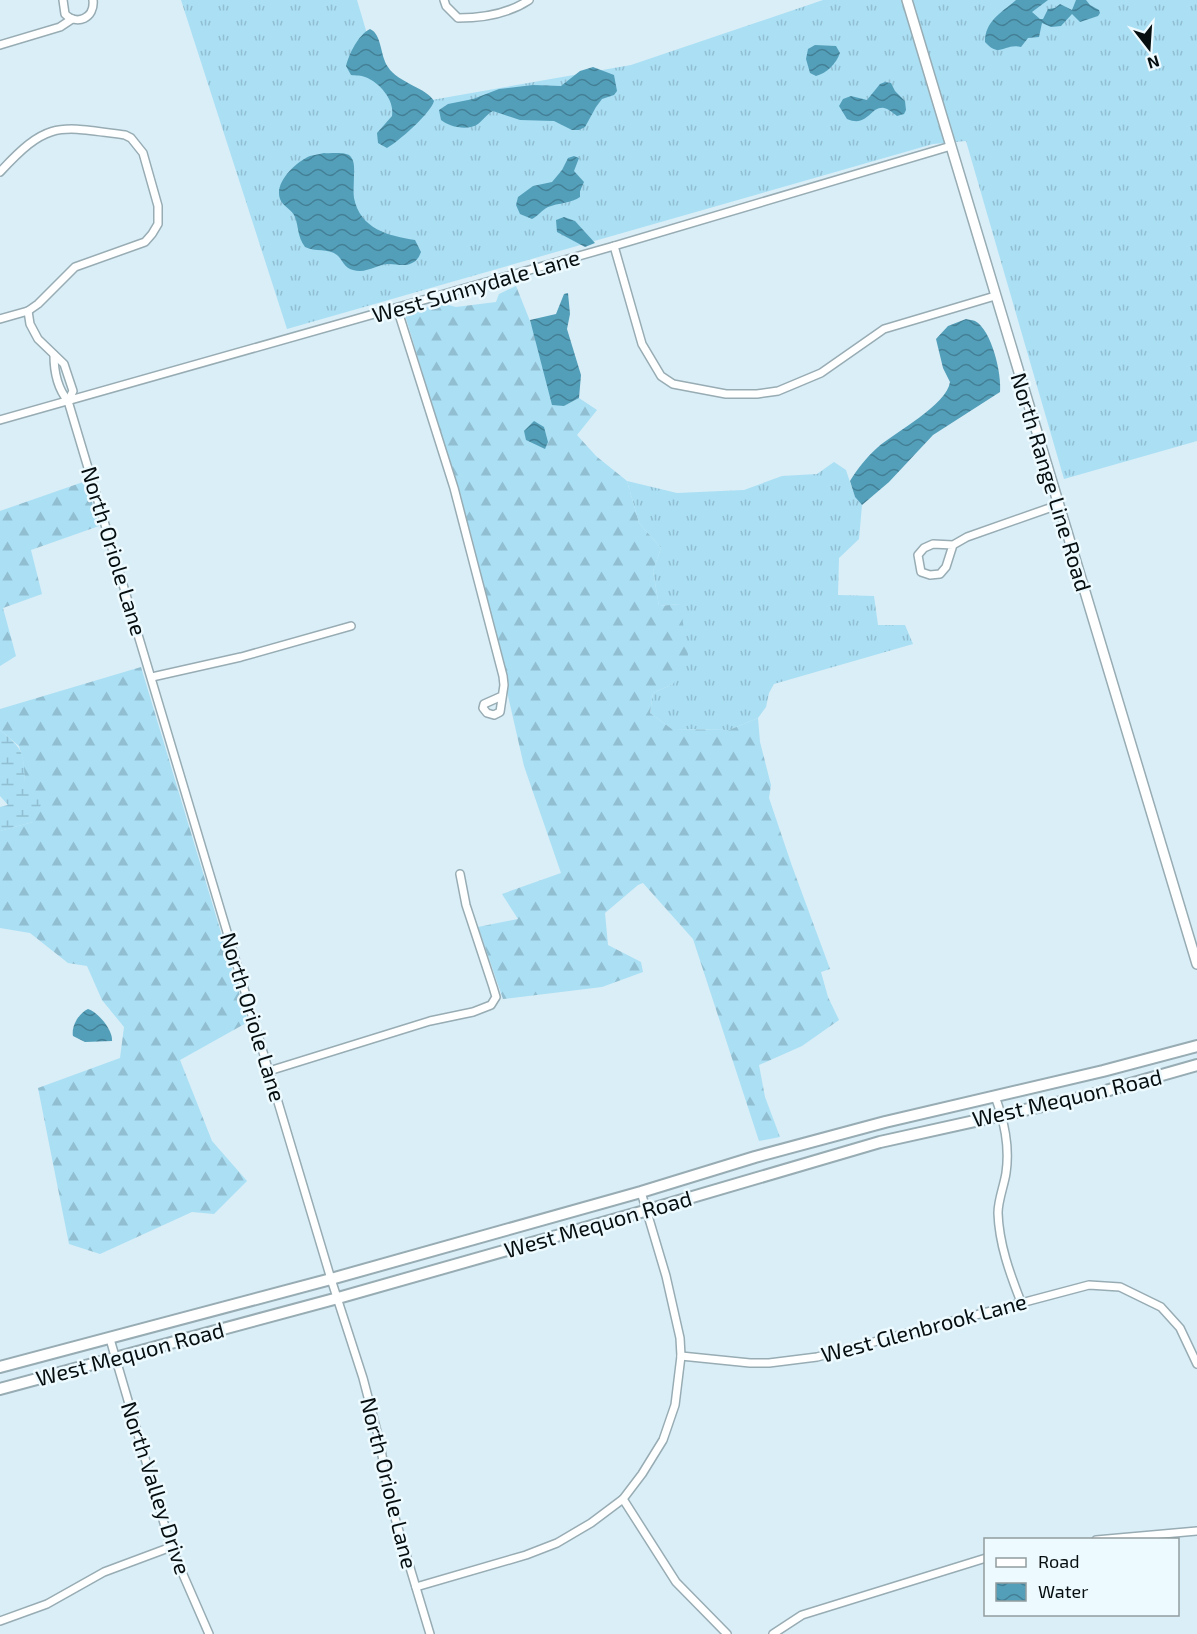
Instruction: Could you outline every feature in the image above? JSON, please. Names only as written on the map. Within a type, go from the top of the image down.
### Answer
[{"type":"main road","name":"West Mequon Road","points":[[0,1367],[331,1279],[885,1122],[1103,1071],[1197,1046]]},
{"type":"main road","name":"West Mequon Road","points":[[0,1389],[338,1298],[879,1142],[1120,1088],[1197,1065]]},
{"type":"street","points":[[63,0],[63,9],[72,20]]},
{"type":"street","points":[[0,45],[60,27],[72,20],[82,20],[90,14],[93,0]]},
{"type":"street","points":[[444,0],[446,6],[458,18],[481,18],[522,5],[529,0]]},
{"type":"street","name":"North Range Line Road","points":[[907,0],[1197,964]]},
{"type":"street","points":[[0,172],[28,144],[50,131],[71,128],[125,135],[131,138],[143,153],[158,206],[158,224],[145,242],[75,267],[38,304],[27,311],[0,319]]},
{"type":"street","name":"West Sunnydale Lane","points":[[0,420],[614,246],[951,146]]},
{"type":"street","points":[[614,246],[642,344],[661,376],[673,384],[726,394],[778,391],[821,373],[884,329],[995,296]]},
{"type":"street","points":[[397,308],[454,488],[503,676],[502,696]]},
{"type":"street","name":"North Oriole Lane","points":[[27,311],[30,324],[38,339],[54,355],[54,367],[62,393],[69,401],[365,1386],[380,1443],[387,1492],[430,1634]]},
{"type":"street","points":[[953,545],[946,567],[940,574],[930,575],[921,572],[918,555],[924,548],[933,544],[953,545],[967,537],[1058,505]]},
{"type":"street","points":[[152,677],[241,657],[351,626]]},
{"type":"street","points":[[269,1071],[430,1021],[473,1012],[491,1005],[496,997],[466,905],[460,874]]},
{"type":"street","points":[[995,1096],[1006,1131],[1007,1149],[1006,1172],[998,1211],[999,1225],[1010,1275],[1021,1302]]},
{"type":"street","points":[[416,1587],[526,1555],[556,1543],[591,1523],[623,1499],[663,1440],[675,1405],[681,1356],[680,1338],[648,1210],[641,1192]]},
{"type":"street","name":"West Glenbrook Lane","points":[[681,1356],[769,1363],[817,1356],[1089,1286],[1120,1287],[1161,1307],[1180,1328],[1197,1364]]},
{"type":"street","name":"North Valley Drive","points":[[110,1339],[171,1547],[209,1634]]},
{"type":"street","points":[[623,1499],[676,1582],[727,1634]]},
{"type":"street","points":[[1109,1538],[1197,1531]]},
{"type":"street","points":[[0,1621],[47,1604],[104,1572],[171,1547]]},
{"type":"street","points":[[773,1634],[802,1615],[984,1559]]},
{"type":"green space","points":[[181,0],[357,0],[375,61],[426,101],[631,65],[823,0],[1197,0],[1197,441],[1064,479],[966,141],[933,144],[287,329]]},
{"type":"green space","points":[[516,286],[564,406],[579,398],[597,410],[577,435],[596,456],[627,481],[639,523],[661,548],[653,571],[659,606],[680,604],[689,661],[673,684],[653,693],[650,713],[672,729],[729,730],[758,718],[760,742],[771,785],[769,798],[830,969],[821,972],[828,997],[839,1020],[802,1046],[759,1065],[765,1097],[780,1137],[759,1141],[693,939],[643,883],[605,913],[608,945],[641,962],[643,972],[602,987],[503,999],[478,927],[518,919],[502,894],[561,873],[524,766],[472,538],[405,315],[440,303],[456,307],[496,302],[499,294]]},
{"type":"green space","points":[[834,462],[846,470],[855,497],[862,505],[859,539],[839,558],[838,595],[874,596],[878,625],[905,625],[913,644],[774,684],[766,707],[758,718],[729,730],[672,729],[650,713],[653,693],[673,684],[680,604],[659,606],[653,571],[661,548],[639,523],[627,481],[677,493],[744,490],[782,476],[817,474]]},
{"type":"green space","points":[[86,481],[99,526],[31,550],[42,594],[3,608],[16,656],[0,666],[0,511]]},
{"type":"green space","points":[[141,667],[248,1022],[180,1060],[212,1141],[247,1181],[214,1214],[192,1212],[100,1254],[69,1244],[38,1088],[120,1058],[124,1027],[102,1000],[87,966],[68,963],[30,933],[0,928],[0,831],[33,822],[19,746],[0,730],[0,709]]},
{"type":"green space","points":[[0,730],[18,747],[23,757],[25,782],[43,800],[33,822],[0,831],[0,807],[8,805],[0,796]]},
{"type":"water","points":[[1016,0],[1048,0],[1032,12],[1040,19],[1043,19],[1048,9],[1060,4],[1072,10],[1076,0],[1086,0],[1100,13],[1098,16],[1080,22],[1072,14],[1061,26],[1051,27],[1042,23],[1039,37],[1028,38],[1021,47],[998,50],[990,47],[985,42],[988,28],[995,18]]},
{"type":"water","points":[[370,29],[377,36],[385,62],[393,73],[425,92],[434,101],[421,120],[387,148],[378,143],[377,133],[392,116],[391,104],[385,92],[370,79],[351,75],[346,66],[355,45]]},
{"type":"water","points":[[815,45],[836,46],[840,53],[831,68],[816,76],[810,73],[806,59],[808,49]]},
{"type":"water","points":[[593,67],[614,75],[617,91],[614,95],[602,99],[585,127],[579,130],[572,130],[554,121],[520,120],[493,111],[478,124],[464,128],[441,120],[439,110],[448,104],[473,99],[499,89],[533,85],[561,86],[580,71]]},
{"type":"water","points":[[891,83],[905,101],[904,114],[897,116],[888,109],[879,108],[860,121],[847,119],[839,106],[843,99],[851,96],[867,100],[880,84]]},
{"type":"water","points":[[342,153],[351,157],[354,166],[354,198],[357,209],[369,224],[377,229],[415,240],[421,252],[415,261],[407,265],[385,264],[358,271],[348,268],[333,253],[305,247],[294,214],[280,199],[280,186],[288,173],[299,163],[310,156]]},
{"type":"water","points":[[574,156],[579,158],[574,171],[584,182],[580,197],[548,207],[532,219],[520,214],[516,205],[518,197],[533,186],[552,182],[568,158]]},
{"type":"water","points":[[564,217],[575,221],[595,243],[585,247],[557,232],[556,220]]},
{"type":"water","points":[[568,293],[570,314],[567,329],[581,375],[579,398],[564,406],[552,405],[530,320],[556,314],[564,294]]},
{"type":"water","points":[[966,319],[981,326],[991,343],[997,364],[1000,392],[933,435],[889,482],[862,505],[855,497],[850,481],[862,463],[877,448],[919,418],[947,391],[950,382],[943,368],[936,339],[948,326]]},
{"type":"water","points":[[534,421],[544,427],[548,442],[545,449],[526,440],[524,431]]},
{"type":"water","points":[[88,1009],[104,1022],[112,1041],[85,1042],[73,1036],[76,1020]]}]
